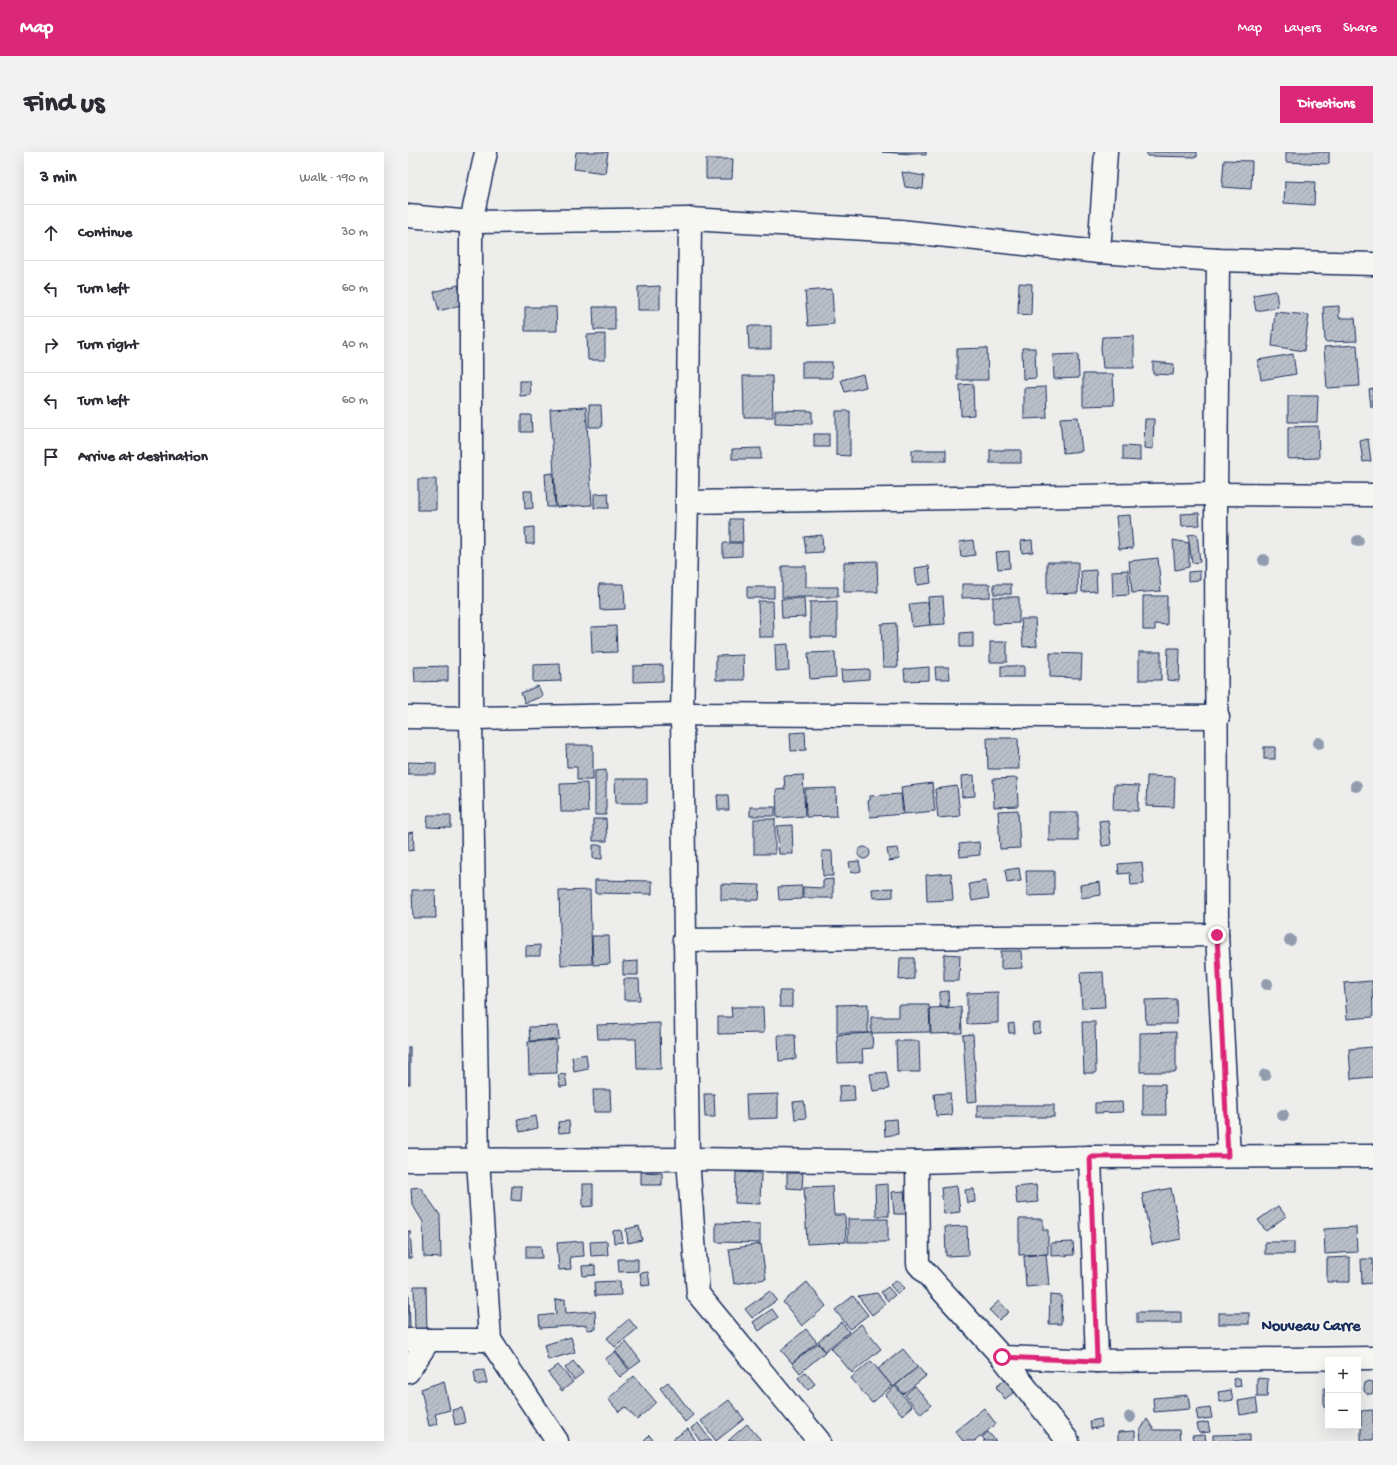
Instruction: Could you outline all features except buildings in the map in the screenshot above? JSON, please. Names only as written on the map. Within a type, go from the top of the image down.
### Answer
[{"type":"street","points":[[486,152],[472,222],[471,718],[478,1160],[490,1340],[557,1441]]},
{"type":"street","points":[[1099,252],[1106,152]]},
{"type":"street","points":[[408,216],[472,222],[690,219],[900,231],[1099,252],[1218,260],[1373,264]]},
{"type":"street","points":[[690,219],[687,502],[682,714],[688,1159],[698,1294],[819,1441]]},
{"type":"street","points":[[1218,260],[1216,494],[1218,717],[1217,935],[1228,1156]]},
{"type":"street","points":[[687,502],[1216,494],[1373,495]]},
{"type":"street","points":[[408,717],[471,718],[682,714],[1218,717]]},
{"type":"street","points":[[684,940],[1217,935]]},
{"type":"street","points":[[408,1160],[688,1159],[917,1162],[1090,1157],[1373,1156]]},
{"type":"street","points":[[1090,1157],[1097,1361]]},
{"type":"street","points":[[917,1162],[918,1264],[1002,1357],[1068,1441]]},
{"type":"street","points":[[408,1372],[419,1340],[490,1340]]},
{"type":"street","points":[[1002,1357],[1097,1361],[1373,1358]]},
{"type":"district","name":"Nouveau Carre","points":[[1311,1327]]},
{"type":"route","points":[[1002,1357],[1097,1361],[1090,1157],[1228,1156],[1217,935]]}]
